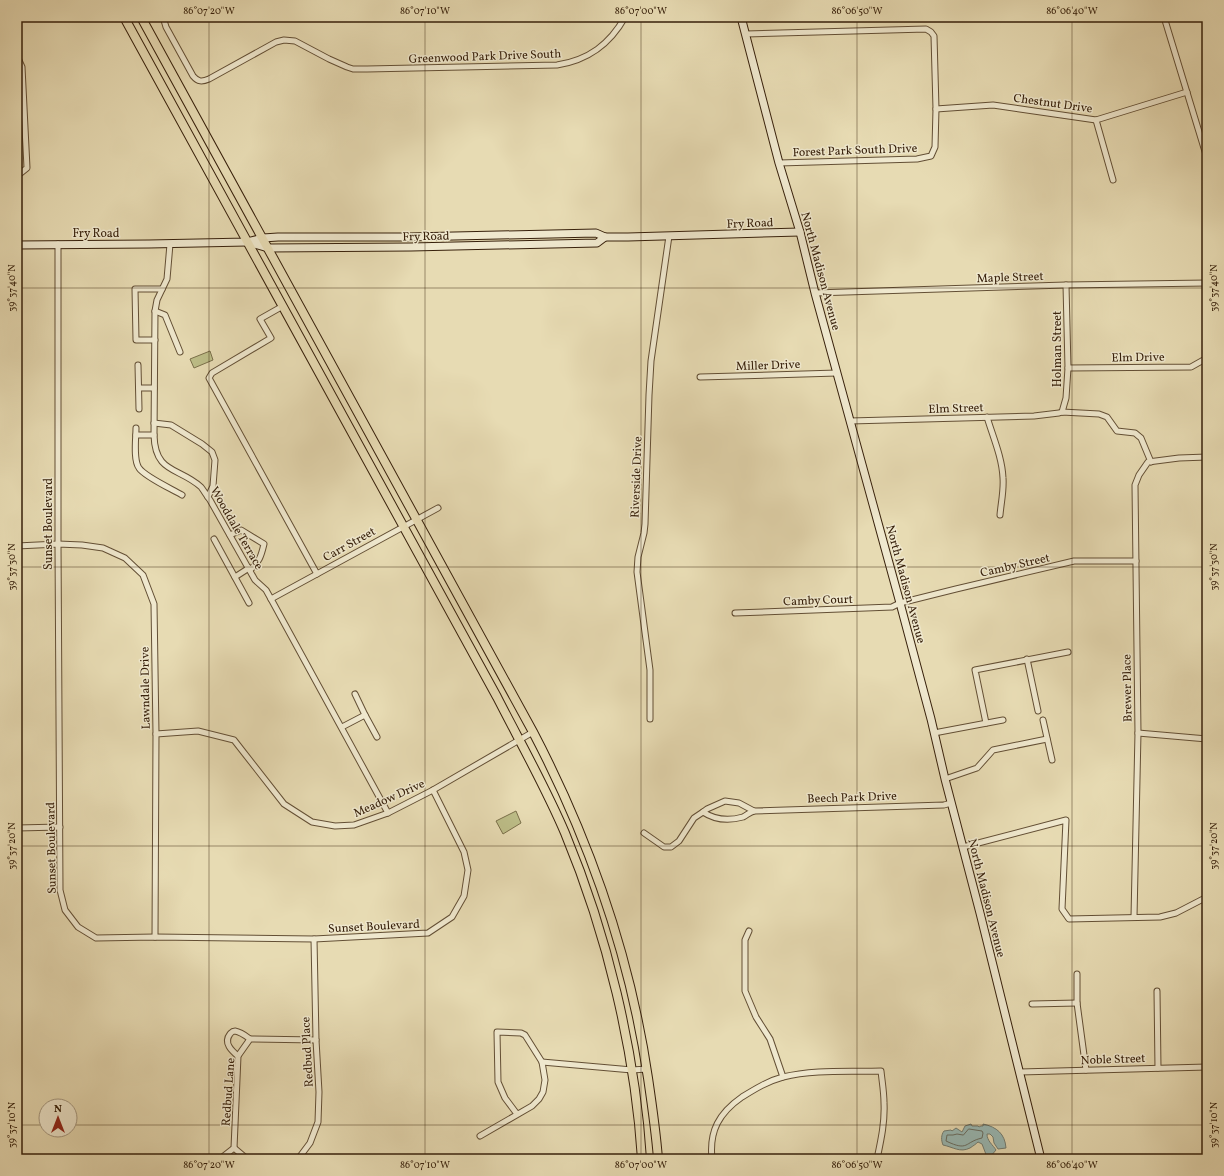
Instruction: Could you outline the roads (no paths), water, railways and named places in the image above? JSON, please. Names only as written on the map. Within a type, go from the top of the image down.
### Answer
[{"type":"main road","points":[[124,17],[538,775],[569,844],[602,938],[629,1046],[636,1087],[642,1159]]},
{"type":"main road","points":[[141,17],[551,767],[580,832],[597,875],[615,928],[627,971],[647,1069],[655,1121],[658,1159]]},
{"type":"main road","name":"North Madison Avenue","points":[[741,17],[779,163],[800,232],[815,293],[900,603],[1041,1159]]},
{"type":"main road","name":"Fry Road","points":[[17,245],[247,242],[263,238],[596,233],[605,237],[654,237],[800,232]]},
{"type":"main road","name":"Fry Road","points":[[247,242],[268,248],[411,247],[597,243],[605,237]]},
{"type":"street","name":"Greenwood Park Drive South","points":[[163,17],[173,41],[197,81],[209,79],[276,42],[281,41],[295,41],[347,67],[359,69],[566,64],[584,58],[600,48],[618,29],[625,17]]},
{"type":"street","points":[[1164,17],[1207,158]]},
{"type":"street","points":[[746,34],[926,29],[934,36],[936,109]]},
{"type":"street","points":[[17,56],[22,67],[27,168],[17,176]]},
{"type":"street","name":"Chestnut Drive","points":[[936,109],[993,105],[1096,120],[1187,92]]},
{"type":"street","points":[[17,98],[24,97]]},
{"type":"street","name":"Forest Park South Drive","points":[[779,163],[912,159],[931,156],[935,147],[936,109]]},
{"type":"street","points":[[1096,120],[1113,180]]},
{"type":"street","name":"Riverside Drive","points":[[650,719],[650,670],[637,572],[645,524],[651,362],[669,236]]},
{"type":"street","name":"Sunset Boulevard","points":[[58,244],[60,890],[65,910],[78,927],[96,938],[155,937],[314,939],[428,933],[452,917],[464,896],[468,870],[464,852],[433,790]]},
{"type":"street","name":"Wooddale Terrace","points":[[170,244],[167,279],[157,300],[155,311],[155,447],[160,460],[170,469],[191,480],[201,488],[208,497],[255,580],[266,590],[388,813]]},
{"type":"street","name":"Maple Street","points":[[815,293],[1066,285],[1207,283]]},
{"type":"street","name":"Holman Street","points":[[1062,412],[1066,398],[1068,368],[1066,285]]},
{"type":"street","points":[[155,340],[136,340],[135,288],[162,289]]},
{"type":"street","points":[[282,306],[260,319],[271,338],[212,373],[209,378],[317,574]]},
{"type":"street","points":[[155,311],[165,315],[180,352]]},
{"type":"street","name":"Elm Drive","points":[[1068,368],[1191,367],[1207,358]]},
{"type":"street","points":[[138,365],[139,409]]},
{"type":"street","name":"Miller Drive","points":[[700,377],[837,373]]},
{"type":"street","points":[[139,388],[154,388]]},
{"type":"street","name":"Elm Street","points":[[850,421],[1034,416],[1062,412],[1099,414],[1107,416],[1117,431],[1135,433],[1141,438],[1149,462]]},
{"type":"street","points":[[987,417],[1003,471],[1004,480],[1000,515]]},
{"type":"street","points":[[154,423],[171,425],[212,452],[215,460],[213,486],[208,497]]},
{"type":"street","points":[[136,428],[136,458],[139,468],[146,474],[182,494]]},
{"type":"street","points":[[136,435],[154,435]]},
{"type":"street","points":[[1149,462],[1179,458],[1207,457]]},
{"type":"street","name":"Brewer Place","points":[[1134,917],[1138,733],[1135,485],[1139,475],[1149,462]]},
{"type":"street","name":"Carr Street","points":[[271,599],[438,508]]},
{"type":"street","points":[[230,535],[241,530],[264,544],[262,556],[258,563],[235,577]]},
{"type":"street","points":[[214,539],[249,603]]},
{"type":"street","name":"Lawndale Drive","points":[[17,546],[58,544],[103,548],[125,558],[143,575],[154,604],[156,734],[155,937]]},
{"type":"street","name":"Camby Street","points":[[900,603],[1074,561],[1136,561]]},
{"type":"street","name":"Camby Court","points":[[735,613],[892,607],[900,603]]},
{"type":"street","points":[[986,723],[975,670],[1068,652]]},
{"type":"street","points":[[1027,659],[1038,711]]},
{"type":"street","points":[[355,694],[377,737]]},
{"type":"street","points":[[342,728],[365,715]]},
{"type":"street","points":[[934,733],[1003,720]]},
{"type":"street","points":[[1043,720],[1052,760]]},
{"type":"street","name":"Meadow Drive","points":[[156,734],[198,731],[234,740],[284,804],[312,822],[335,826],[354,825],[388,813],[433,790],[533,732]]},
{"type":"street","points":[[1138,733],[1207,739]]},
{"type":"street","points":[[945,779],[977,768],[993,750],[1047,739]]},
{"type":"street","name":"Beech Park Drive","points":[[644,833],[664,848],[670,847],[679,840],[694,818],[707,809],[725,801],[739,803],[754,811]]},
{"type":"street","name":"Beech Park Drive","points":[[703,812],[719,819],[732,820],[754,811],[944,805],[951,803]]},
{"type":"street","points":[[963,848],[1066,820],[1062,909],[1069,919],[1134,917],[1160,918],[1176,913],[1207,896]]},
{"type":"street","points":[[17,828],[60,827]]},
{"type":"street","points":[[749,931],[745,940],[745,991],[756,1017],[770,1039],[783,1077]]},
{"type":"street","name":"Redbud Place","points":[[298,1159],[310,1142],[318,1122],[319,1092],[316,1040],[314,939]]},
{"type":"street","points":[[1078,974],[1077,1003],[1086,1070]]},
{"type":"street","points":[[1157,991],[1158,1068]]},
{"type":"street","points":[[1032,1004],[1077,1003]]},
{"type":"street","points":[[238,1056],[230,1049],[227,1040],[228,1036],[232,1032],[236,1031],[250,1039],[316,1040]]},
{"type":"street","points":[[480,1136],[532,1106],[544,1092],[545,1080],[542,1062],[525,1034],[497,1032],[498,1082],[505,1098],[517,1114]]},
{"type":"street","name":"Redbud Lane","points":[[234,1148],[238,1056],[250,1039]]},
{"type":"street","points":[[542,1062],[632,1070],[647,1069]]},
{"type":"street","name":"Noble Street","points":[[1020,1072],[1207,1067]]},
{"type":"street","points":[[711,1159],[712,1134],[718,1120],[732,1104],[762,1085],[783,1077],[807,1073],[881,1071],[884,1114],[882,1136],[877,1159]]},
{"type":"street","points":[[220,1159],[234,1148],[247,1159]]},
{"type":"water","points":[[971,1124],[972,1126],[979,1127],[983,1126],[983,1124],[996,1129],[1002,1135],[1006,1148],[998,1149],[994,1143],[993,1137],[990,1134],[987,1134],[988,1139],[996,1150],[990,1157],[987,1157],[982,1144],[978,1142],[970,1148],[963,1150],[943,1145],[942,1134],[944,1131],[952,1131],[956,1128],[962,1132],[965,1126]]}]
